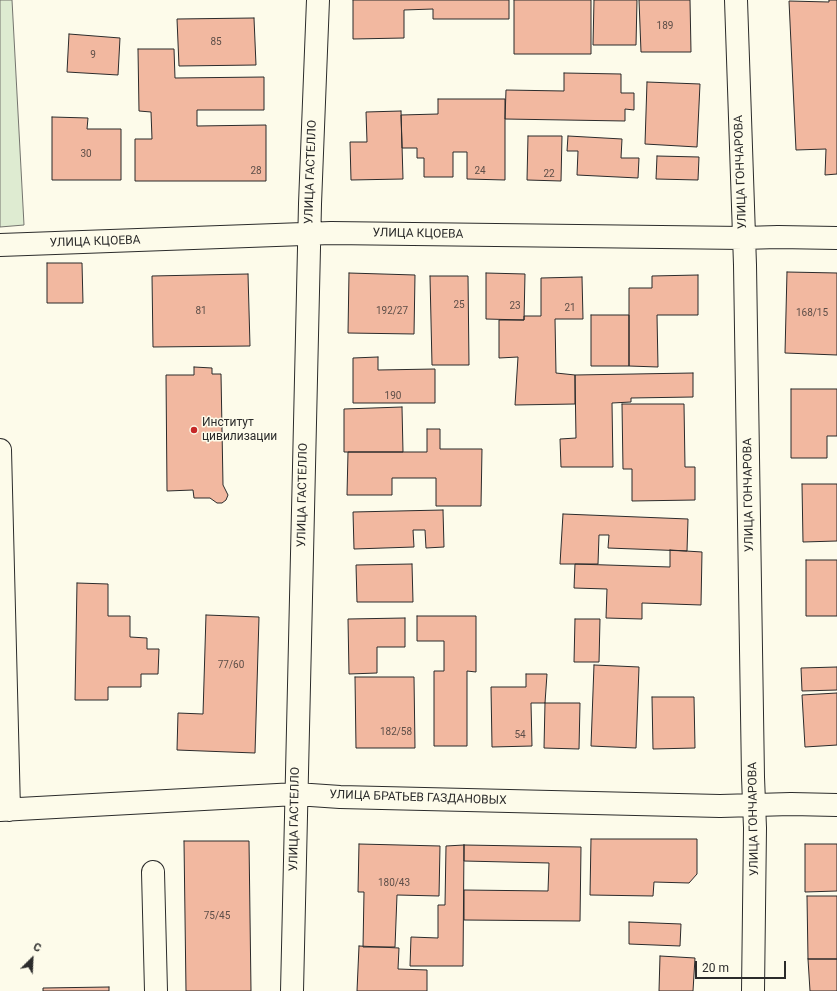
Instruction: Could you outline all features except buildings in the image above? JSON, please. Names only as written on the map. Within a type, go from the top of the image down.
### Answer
[{"type":"street","name":"УЛИЦА ГАСТЕЛЛО","points":[[292,991],[309,234],[318,0]]},
{"type":"street","name":"УЛИЦА ГОНЧАРОВА","points":[[736,0],[745,265],[755,828],[753,991]]},
{"type":"street","name":"УЛИЦА КЦОЕВА","points":[[0,245],[309,234],[743,238],[778,236],[837,238]]},
{"type":"street","points":[[0,450],[4,810]]},
{"type":"street","name":"УЛИЦА БРАТЬЕВ ГАЗДАНОВЫХ","points":[[4,810],[296,794],[340,797],[664,805],[837,805]]},
{"type":"street","points":[[153,872],[156,991]]},
{"type":"green space","points":[[0,0],[12,0],[24,225],[0,227]]},
{"type":"place","name":"Институт цивилизации","points":[[194,430]]}]
